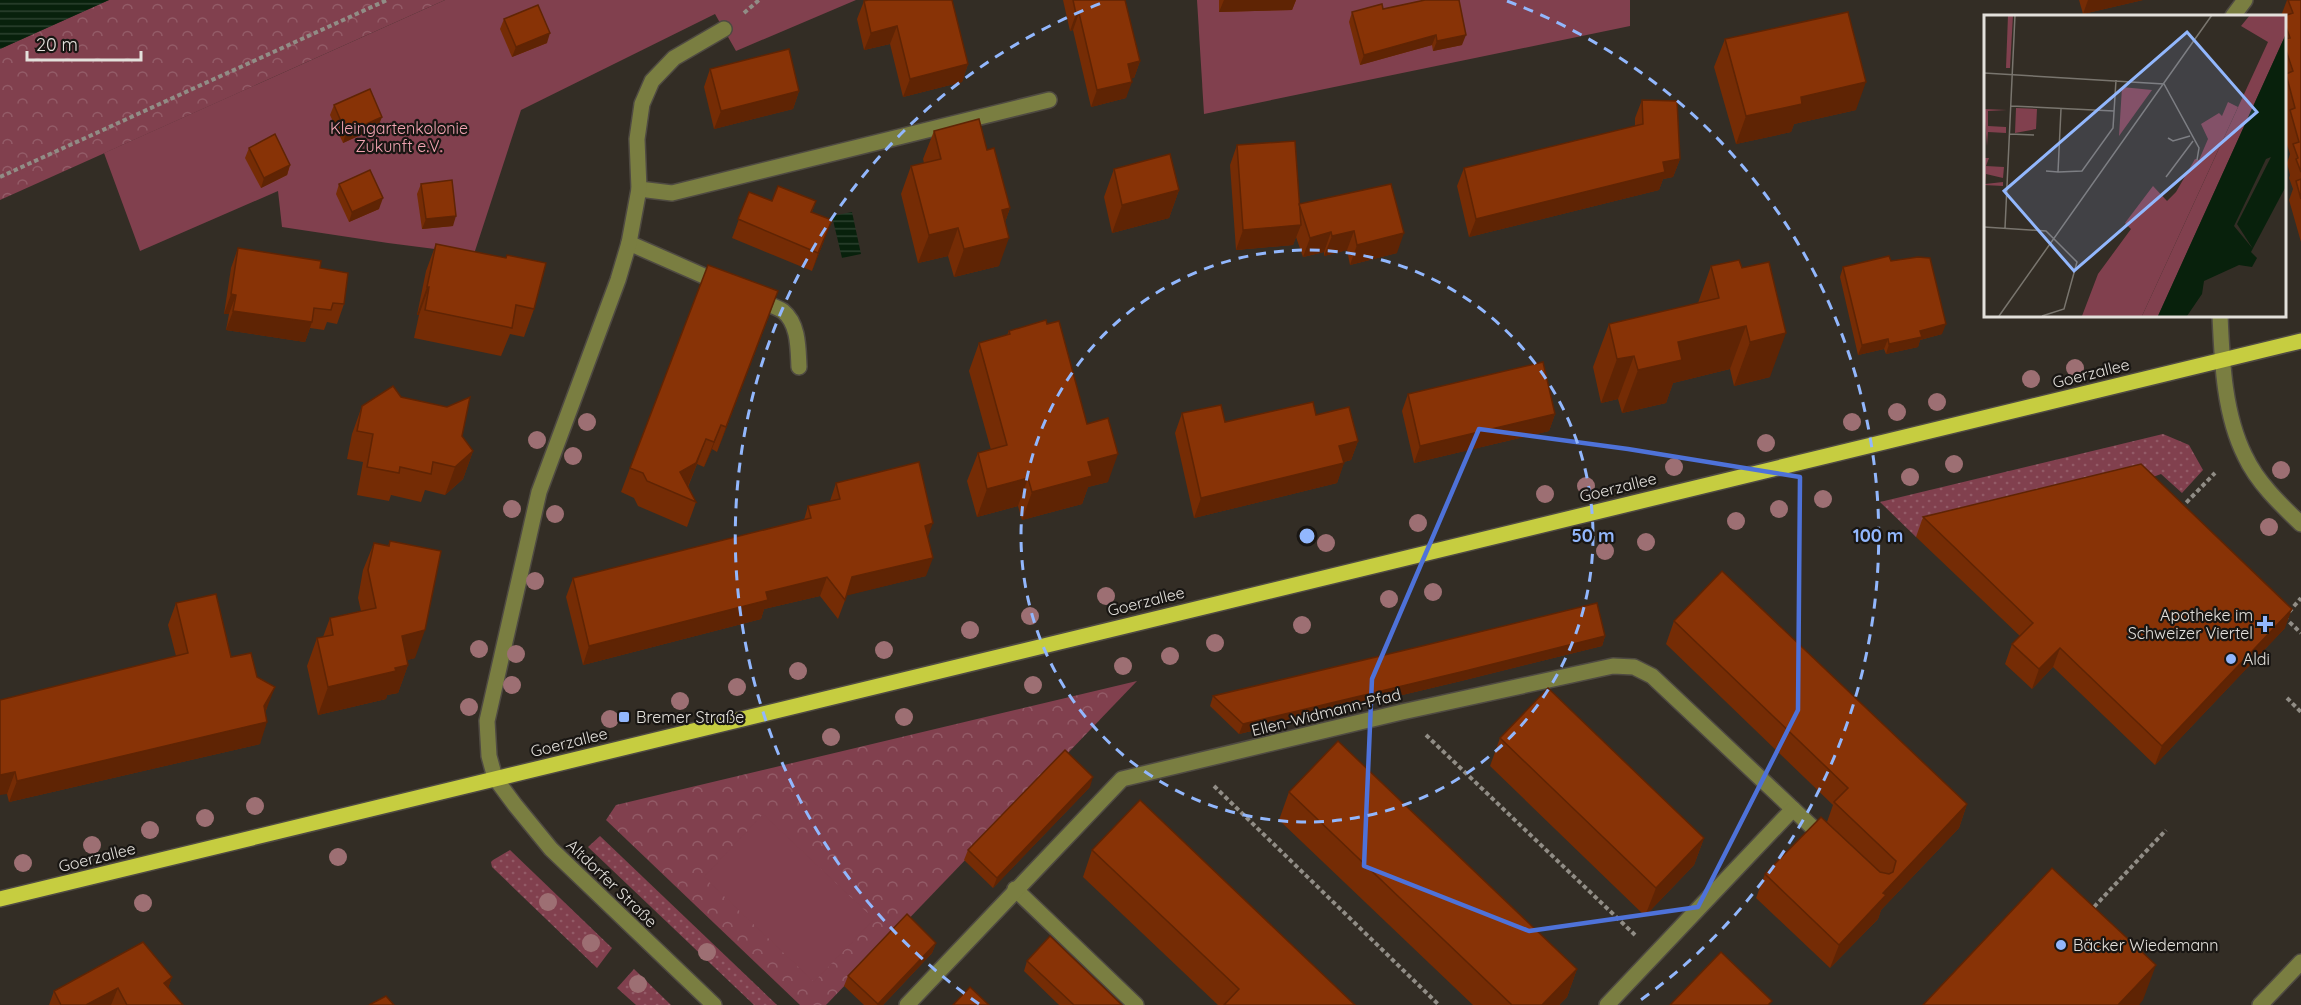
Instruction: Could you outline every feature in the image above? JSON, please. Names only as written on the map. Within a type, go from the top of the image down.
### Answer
[{"type":"main road","name":"Goerzallee","points":[[0,899],[2301,341]]},
{"type":"street","points":[[2234,15],[2245,0]]},
{"type":"street","points":[[495,778],[489,756],[487,721],[539,492],[614,291],[629,243],[639,189],[637,139],[642,104],[652,81],[674,58],[724,29]]},
{"type":"street","points":[[639,189],[672,193],[1049,100]]},
{"type":"street","points":[[629,243],[783,311],[791,321],[798,340],[799,367]]},
{"type":"street","points":[[2220,316],[2222,360],[2232,423],[2246,458],[2267,489],[2301,524]]},
{"type":"street","name":"Ellen-Widmann-Pfad","points":[[907,1005],[1122,779],[1402,712],[1613,666],[1634,667],[1652,676],[1836,849]]},
{"type":"street","name":"Altdorfer Straße","points":[[495,778],[551,849],[714,1005]]},
{"type":"street","points":[[1607,1005],[1793,809]]},
{"type":"street","points":[[1015,889],[1136,1005]]},
{"type":"street","points":[[2260,1005],[2301,962]]},
{"type":"path","points":[[0,177],[387,0]]},
{"type":"path","points":[[2176,513],[2215,473]]},
{"type":"path","points":[[2284,617],[2301,598]]},
{"type":"path","points":[[2276,609],[2301,633]]},
{"type":"path","points":[[2287,698],[2301,712]]},
{"type":"path","points":[[1402,712],[1656,954]]},
{"type":"path","points":[[1190,763],[1439,1005]]},
{"type":"path","points":[[2094,907],[2166,830]]},
{"type":"highlighted area","points":[[1479,429],[1628,449],[1800,477],[1798,710],[1698,907],[1529,931],[1364,866],[1372,679]]},
{"type":"green space","points":[[109,0],[445,0],[0,200],[0,49]]},
{"type":"green space","name":"Kleingartenkolonie Zukunft e.V.","points":[[445,0],[856,0],[736,51],[715,14],[521,110],[474,254],[282,227],[278,191],[140,251],[104,153]]},
{"type":"green space","points":[[1197,0],[1630,0],[1630,26],[1204,114]]},
{"type":"green space","points":[[2163,434],[2189,445],[2203,470],[2182,493],[2161,474],[2134,484],[1916,537],[1880,502]]},
{"type":"green space","points":[[1137,681],[826,1005],[800,1005],[606,820],[616,805]]},
{"type":"green space","points":[[763,814],[874,919],[814,982],[704,877]]},
{"type":"green space","points":[[600,836],[777,1005],[754,1005],[588,847]]},
{"type":"green space","points":[[510,850],[612,948],[597,968],[492,867],[493,860]]},
{"type":"green space","points":[[634,969],[671,1005],[636,1005],[617,988]]},
{"type":"shaded area","points":[[0,0],[109,0],[0,49]]},
{"type":"shaded area","points":[[852,212],[861,254],[842,258],[832,216]]},
{"type":"building","points":[[952,0],[968,64],[910,79],[897,26],[871,33],[864,1]]},
{"type":"building","points":[[1073,0],[1125,0],[1140,61],[1128,64],[1132,82],[1097,90],[1079,13],[1076,14]]},
{"type":"building","points":[[1425,0],[1459,0],[1466,35],[1437,41],[1436,35],[1364,55],[1352,12],[1382,4],[1383,9]]},
{"type":"building","points":[[2288,0],[2301,0],[2301,172],[2293,144],[2299,142],[2290,110],[2295,108],[2286,74],[2293,71],[2286,50],[2286,39],[2290,38],[2286,27],[2286,15],[2293,13]]},
{"type":"building","points":[[538,5],[550,33],[516,47],[504,19]]},
{"type":"building","points":[[1848,12],[1866,82],[1801,97],[1802,104],[1746,116],[1725,39]]},
{"type":"building","points":[[789,49],[799,91],[721,111],[710,69]]},
{"type":"building","points":[[370,89],[382,117],[346,133],[334,105]]},
{"type":"building","points":[[1642,100],[1677,101],[1680,159],[1663,162],[1665,172],[1476,219],[1464,168],[1643,124]]},
{"type":"building","points":[[979,119],[987,150],[994,148],[1010,208],[1002,210],[1009,238],[964,249],[958,228],[929,235],[911,166],[941,159],[934,131]]},
{"type":"building","points":[[275,134],[290,165],[264,178],[249,148]]},
{"type":"building","points":[[1295,141],[1301,225],[1243,230],[1237,145]]},
{"type":"building","points":[[1170,154],[1179,190],[1122,205],[1114,169]]},
{"type":"building","points":[[370,170],[383,198],[352,212],[339,184]]},
{"type":"building","points":[[2301,179],[2301,199],[2296,181]]},
{"type":"building","points":[[452,180],[456,216],[426,219],[421,184]]},
{"type":"building","points":[[1391,184],[1404,233],[1357,245],[1354,231],[1332,236],[1331,232],[1310,238],[1299,204]]},
{"type":"building","points":[[778,186],[816,201],[811,212],[832,220],[818,253],[738,219],[749,192],[772,201]]},
{"type":"building","points":[[436,244],[506,258],[507,255],[546,263],[534,309],[516,305],[512,328],[425,310],[429,287],[427,287]]},
{"type":"building","points":[[238,248],[321,261],[320,268],[348,273],[344,304],[333,303],[331,310],[314,308],[312,322],[233,311],[236,295],[231,294]]},
{"type":"building","points":[[1889,256],[1891,261],[1918,257],[1930,258],[1946,324],[1920,331],[1922,337],[1889,344],[1888,339],[1862,345],[1843,267]]},
{"type":"building","points":[[1739,260],[1742,268],[1769,262],[1786,333],[1750,342],[1746,326],[1678,342],[1682,360],[1638,370],[1634,356],[1617,359],[1609,324],[1719,298],[1711,266]]},
{"type":"building","points":[[708,265],[778,291],[726,427],[721,425],[714,442],[706,439],[696,463],[680,472],[696,502],[647,481],[643,473],[630,468]]},
{"type":"building","points":[[1046,320],[1047,324],[1059,321],[1087,424],[1108,418],[1118,454],[1088,462],[1092,476],[1032,492],[1028,478],[987,489],[978,453],[1007,445],[979,343]]},
{"type":"building","points":[[1543,362],[1555,414],[1420,446],[1408,394]]},
{"type":"building","points":[[393,386],[401,397],[447,407],[470,397],[462,436],[473,451],[455,467],[433,462],[431,474],[400,467],[399,473],[367,467],[373,434],[357,431],[362,406]]},
{"type":"building","points":[[1313,402],[1316,415],[1349,407],[1358,441],[1339,446],[1344,463],[1201,498],[1182,413],[1221,405],[1225,422]]},
{"type":"building","points":[[919,462],[933,523],[925,526],[933,558],[852,577],[845,600],[827,577],[766,592],[768,600],[589,646],[573,578],[811,518],[808,506],[840,499],[836,483]]},
{"type":"building","points":[[2141,464],[2292,609],[2162,746],[2060,648],[2039,669],[2012,644],[2033,623],[1923,517]]},
{"type":"building","points":[[390,541],[441,551],[425,630],[402,636],[408,665],[395,668],[396,671],[328,687],[317,638],[333,635],[330,618],[376,608],[368,570],[374,543],[389,546]]},
{"type":"building","points":[[1722,571],[1967,804],[1883,893],[1886,895],[1839,945],[1765,874],[1821,817],[1880,872],[1889,874],[1893,872],[1896,861],[1834,802],[1848,788],[1674,621]]},
{"type":"building","points":[[216,594],[231,657],[251,653],[257,677],[275,687],[264,706],[267,722],[17,781],[15,772],[0,775],[0,700],[188,653],[176,603]]},
{"type":"building","points":[[1597,603],[1605,636],[1465,671],[1243,724],[1213,696],[1422,646]]},
{"type":"building","points":[[1548,688],[1704,838],[1656,888],[1500,738]]},
{"type":"building","points":[[1338,741],[1577,969],[1542,1005],[1512,1005],[1289,792]]},
{"type":"building","points":[[1065,750],[1093,777],[997,878],[968,850]]},
{"type":"building","points":[[1140,800],[1355,1005],[1224,1005],[1239,989],[1092,850]]},
{"type":"building","points":[[2052,868],[2156,965],[2118,1005],[1923,1005]]},
{"type":"building","points":[[907,914],[936,943],[878,1004],[848,976]]},
{"type":"building","points":[[1050,936],[1122,1005],[1074,1005],[1027,961]]},
{"type":"building","points":[[143,942],[172,977],[164,983],[183,1005],[127,1005],[118,988],[86,1005],[61,1005],[54,991]]},
{"type":"building","points":[[1721,952],[1772,1001],[1768,1005],[1670,1005]]},
{"type":"building","points":[[970,987],[989,1005],[953,1005]]},
{"type":"building","points":[[386,996],[394,1005],[369,1005]]},
{"type":"place","name":"Apotheke im Schweizer Viertel","points":[[2265,624]]},
{"type":"place","name":"Aldi","points":[[2231,659]]},
{"type":"place","name":"Bremer Straße","points":[[624,717]]},
{"type":"place","name":"Bäcker Wiedemann","points":[[2061,945]]}]
